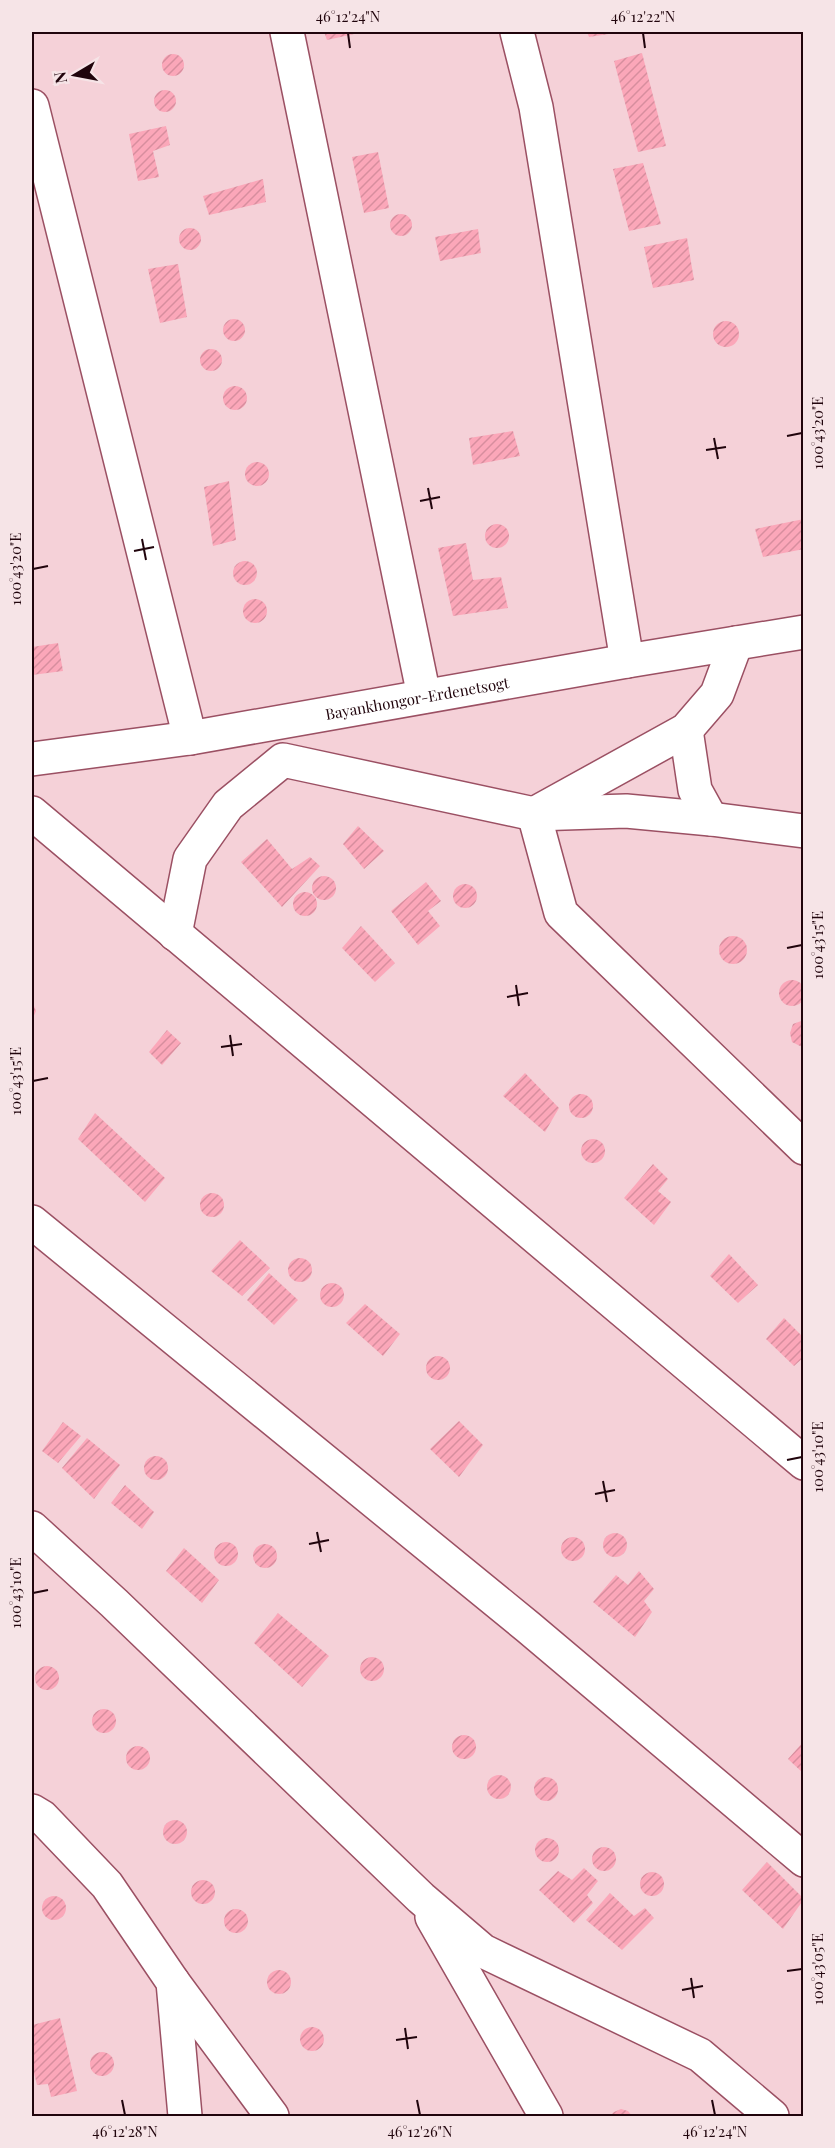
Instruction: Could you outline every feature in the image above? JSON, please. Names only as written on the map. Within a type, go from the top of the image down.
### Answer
[{"type":"street","points":[[287,32],[424,696]]},
{"type":"street","points":[[517,32],[536,107],[627,661]]},
{"type":"street","points":[[32,106],[190,738]]},
{"type":"street","name":"Bayankhongor-Erdenetsogt","points":[[32,759],[190,738],[804,632]]},
{"type":"street","points":[[534,814],[686,730],[717,694],[736,643]]},
{"type":"street","points":[[686,730],[695,790],[711,819]]},
{"type":"street","points":[[175,934],[190,859],[228,805],[283,759],[534,814],[626,811],[804,831]]},
{"type":"street","points":[[32,813],[804,1463]]},
{"type":"street","points":[[534,814],[561,913],[804,1148]]},
{"type":"street","points":[[32,1222],[528,1627],[804,1860]]},
{"type":"street","points":[[32,1528],[122,1611],[420,1898],[483,1951],[700,2055],[772,2116]]},
{"type":"street","points":[[32,1811],[42,1817],[107,1885],[173,1982],[272,2116]]},
{"type":"street","points":[[420,1898],[546,2116]]},
{"type":"street","points":[[173,1982],[185,2116]]},
{"type":"building","points":[[324,32],[353,32],[354,34],[327,40]]},
{"type":"building","points":[[587,32],[615,32],[615,33],[589,37]]},
{"type":"building","points":[[642,53],[666,146],[638,152],[614,61]]},
{"type":"building","points":[[173,54],[181,57],[184,65],[181,73],[173,76],[165,73],[162,65],[165,57]]},
{"type":"building","points":[[165,90],[173,93],[176,101],[173,109],[165,112],[157,109],[154,101],[157,93]]},
{"type":"building","points":[[166,126],[170,145],[153,151],[159,177],[138,181],[129,134]]},
{"type":"building","points":[[378,152],[389,208],[364,213],[352,157]]},
{"type":"building","points":[[643,163],[661,224],[629,231],[613,169]]},
{"type":"building","points":[[263,179],[266,202],[209,215],[203,196]]},
{"type":"building","points":[[401,214],[409,217],[412,225],[409,233],[401,236],[393,233],[390,225],[393,217]]},
{"type":"building","points":[[190,228],[198,231],[201,239],[198,247],[190,250],[182,247],[179,239],[182,231]]},
{"type":"building","points":[[478,229],[481,253],[440,261],[435,237]]},
{"type":"building","points":[[687,238],[694,280],[653,288],[644,247]]},
{"type":"building","points":[[178,264],[187,317],[160,323],[148,269]]},
{"type":"building","points":[[234,319],[242,322],[245,330],[242,338],[234,341],[226,338],[223,330],[226,322]]},
{"type":"building","points":[[726,321],[736,324],[739,334],[736,344],[726,347],[716,344],[713,334],[716,324]]},
{"type":"building","points":[[211,349],[219,352],[222,360],[219,368],[211,371],[203,368],[200,360],[203,352]]},
{"type":"building","points":[[235,386],[240,387],[246,393],[246,403],[240,409],[235,410],[230,409],[224,403],[223,398],[224,393],[230,387]]},
{"type":"building","points":[[513,431],[520,456],[473,465],[469,438]]},
{"type":"building","points":[[257,462],[262,463],[268,469],[268,479],[262,485],[257,486],[252,485],[246,479],[245,474],[246,469],[252,463]]},
{"type":"building","points":[[229,481],[236,540],[213,546],[204,487]]},
{"type":"building","points":[[804,519],[804,549],[763,557],[755,529]]},
{"type":"building","points":[[497,524],[502,525],[508,531],[508,541],[502,547],[497,548],[492,547],[486,541],[485,536],[486,531],[492,525]]},
{"type":"building","points":[[466,543],[473,580],[501,577],[508,608],[453,616],[438,548]]},
{"type":"building","points":[[245,561],[250,562],[256,568],[256,578],[250,584],[245,585],[240,584],[234,578],[233,573],[234,568],[240,562]]},
{"type":"building","points":[[255,599],[260,600],[266,606],[266,616],[260,622],[255,623],[250,622],[244,616],[243,611],[244,606],[250,600]]},
{"type":"building","points":[[58,643],[63,671],[32,675],[32,647]]},
{"type":"building","points":[[358,826],[384,851],[364,869],[343,844]]},
{"type":"building","points":[[267,839],[292,869],[310,857],[320,866],[282,907],[241,862]]},
{"type":"building","points":[[324,876],[329,877],[335,883],[335,893],[329,899],[324,900],[319,899],[313,893],[312,888],[313,883],[319,877]]},
{"type":"building","points":[[426,882],[441,901],[428,911],[440,926],[418,945],[391,911]]},
{"type":"building","points":[[465,884],[470,885],[476,891],[476,901],[470,907],[465,908],[460,907],[454,901],[453,896],[454,891],[460,885]]},
{"type":"building","points":[[305,892],[310,893],[316,899],[316,909],[310,915],[305,916],[300,915],[294,909],[293,904],[294,899],[300,893]]},
{"type":"building","points":[[361,926],[395,963],[375,982],[342,948]]},
{"type":"building","points":[[733,936],[743,940],[747,950],[743,960],[733,964],[723,960],[719,950],[723,940]]},
{"type":"building","points":[[792,980],[801,984],[805,993],[801,1002],[792,1006],[783,1002],[779,993],[783,984]]},
{"type":"building","points":[[32,1001],[36,1011],[32,1020]]},
{"type":"building","points":[[804,1020],[804,1047],[792,1042],[790,1033],[793,1024]]},
{"type":"building","points":[[167,1030],[181,1043],[162,1065],[149,1052]]},
{"type":"building","points":[[525,1073],[559,1108],[545,1132],[503,1096]]},
{"type":"building","points":[[581,1094],[586,1095],[592,1101],[592,1111],[586,1117],[581,1118],[576,1117],[570,1111],[569,1106],[570,1101],[576,1095]]},
{"type":"building","points":[[95,1113],[165,1178],[145,1202],[78,1139]]},
{"type":"building","points":[[593,1139],[598,1140],[604,1146],[604,1156],[598,1162],[593,1163],[588,1162],[582,1156],[581,1151],[582,1146],[588,1140]]},
{"type":"building","points":[[653,1164],[668,1179],[658,1191],[671,1202],[654,1225],[624,1198]]},
{"type":"building","points":[[212,1193],[217,1194],[223,1200],[223,1210],[217,1216],[212,1217],[207,1216],[201,1210],[200,1205],[201,1200],[207,1194]]},
{"type":"building","points":[[240,1240],[270,1268],[242,1296],[211,1271]]},
{"type":"building","points":[[729,1254],[758,1285],[738,1303],[710,1276]]},
{"type":"building","points":[[300,1258],[305,1259],[311,1265],[311,1275],[305,1281],[300,1282],[295,1281],[289,1275],[288,1270],[289,1265],[295,1259]]},
{"type":"building","points":[[269,1273],[298,1300],[274,1325],[247,1300]]},
{"type":"building","points":[[332,1283],[337,1284],[343,1290],[343,1300],[337,1306],[332,1307],[327,1306],[321,1300],[320,1295],[321,1290],[327,1284]]},
{"type":"building","points":[[365,1304],[400,1334],[383,1356],[346,1323]]},
{"type":"building","points":[[784,1318],[804,1338],[804,1357],[794,1366],[766,1339]]},
{"type":"building","points":[[438,1356],[443,1357],[449,1363],[449,1373],[443,1379],[438,1380],[433,1379],[427,1373],[426,1368],[427,1363],[433,1357]]},
{"type":"building","points":[[459,1421],[483,1445],[459,1477],[430,1449]]},
{"type":"building","points":[[63,1422],[81,1436],[58,1463],[42,1451]]},
{"type":"building","points":[[87,1438],[120,1465],[94,1499],[62,1468]]},
{"type":"building","points":[[156,1456],[161,1457],[167,1463],[167,1473],[161,1479],[156,1480],[151,1479],[145,1473],[144,1468],[145,1463],[151,1457]]},
{"type":"building","points":[[125,1485],[154,1512],[142,1529],[111,1503]]},
{"type":"building","points":[[615,1533],[620,1534],[626,1540],[626,1550],[620,1556],[615,1557],[610,1556],[604,1550],[603,1545],[604,1540],[610,1534]]},
{"type":"building","points":[[573,1537],[578,1538],[584,1544],[584,1554],[578,1560],[573,1561],[568,1560],[562,1554],[561,1549],[562,1544],[568,1538]]},
{"type":"building","points":[[226,1542],[231,1543],[237,1549],[237,1559],[231,1565],[226,1566],[221,1565],[215,1559],[214,1554],[215,1549],[221,1543]]},
{"type":"building","points":[[265,1544],[270,1545],[276,1551],[276,1561],[270,1567],[265,1568],[260,1567],[254,1561],[253,1556],[254,1551],[260,1545]]},
{"type":"building","points":[[184,1548],[219,1580],[202,1603],[166,1571]]},
{"type":"building","points":[[639,1571],[654,1589],[644,1601],[652,1612],[635,1637],[593,1602],[616,1575],[628,1585]]},
{"type":"building","points":[[278,1613],[329,1656],[302,1687],[254,1643]]},
{"type":"building","points":[[372,1657],[377,1658],[383,1664],[383,1674],[377,1680],[372,1681],[367,1680],[361,1674],[360,1669],[361,1664],[367,1658]]},
{"type":"building","points":[[47,1666],[52,1667],[58,1673],[58,1683],[52,1689],[47,1690],[42,1689],[36,1683],[35,1678],[36,1673],[42,1667]]},
{"type":"building","points":[[104,1709],[109,1710],[115,1716],[115,1726],[109,1732],[104,1733],[99,1732],[93,1726],[92,1721],[93,1716],[99,1710]]},
{"type":"building","points":[[464,1735],[469,1736],[475,1742],[475,1752],[469,1758],[464,1759],[459,1758],[453,1752],[452,1747],[453,1742],[459,1736]]},
{"type":"building","points":[[804,1741],[804,1774],[788,1759]]},
{"type":"building","points":[[138,1746],[143,1747],[149,1753],[149,1763],[143,1769],[138,1770],[133,1769],[127,1763],[126,1758],[127,1753],[133,1747]]},
{"type":"building","points":[[499,1775],[504,1776],[510,1782],[510,1792],[504,1798],[499,1799],[494,1798],[488,1792],[487,1787],[488,1782],[494,1776]]},
{"type":"building","points":[[546,1777],[551,1778],[557,1784],[557,1794],[551,1800],[546,1801],[541,1800],[535,1794],[534,1789],[535,1784],[541,1778]]},
{"type":"building","points":[[175,1820],[180,1821],[186,1827],[186,1837],[180,1843],[175,1844],[170,1843],[164,1837],[163,1832],[164,1827],[170,1821]]},
{"type":"building","points":[[547,1838],[552,1839],[558,1845],[558,1855],[552,1861],[547,1862],[542,1861],[536,1855],[535,1850],[536,1845],[542,1839]]},
{"type":"building","points":[[604,1847],[609,1848],[615,1854],[615,1864],[609,1870],[604,1871],[599,1870],[593,1864],[592,1859],[593,1854],[599,1848]]},
{"type":"building","points":[[767,1862],[804,1899],[783,1929],[742,1890]]},
{"type":"building","points":[[584,1868],[598,1881],[587,1895],[593,1903],[574,1923],[539,1890],[558,1871],[572,1880]]},
{"type":"building","points":[[652,1872],[657,1873],[663,1879],[663,1889],[657,1895],[652,1896],[647,1895],[641,1889],[640,1884],[641,1879],[647,1873]]},
{"type":"building","points":[[203,1880],[208,1881],[214,1887],[214,1897],[208,1903],[203,1904],[198,1903],[192,1897],[191,1892],[192,1887],[198,1881]]},
{"type":"building","points":[[610,1893],[634,1916],[645,1908],[654,1918],[622,1950],[586,1920]]},
{"type":"building","points":[[54,1896],[59,1897],[65,1903],[65,1913],[59,1919],[54,1920],[49,1919],[43,1913],[42,1908],[43,1903],[49,1897]]},
{"type":"building","points":[[236,1909],[241,1910],[247,1916],[247,1926],[241,1932],[236,1933],[231,1932],[225,1926],[224,1921],[225,1916],[231,1910]]},
{"type":"building","points":[[279,1970],[284,1971],[290,1977],[290,1987],[284,1993],[279,1994],[274,1993],[268,1987],[267,1982],[268,1977],[274,1971]]},
{"type":"building","points":[[60,2018],[77,2091],[51,2097],[48,2084],[37,2085],[32,2065],[32,2025]]},
{"type":"building","points":[[312,2027],[317,2028],[323,2034],[323,2044],[317,2050],[312,2051],[307,2050],[301,2044],[300,2039],[301,2034],[307,2028]]},
{"type":"building","points":[[102,2052],[107,2053],[113,2059],[113,2069],[107,2075],[102,2076],[97,2075],[91,2069],[90,2064],[91,2059],[97,2053]]},
{"type":"building","points":[[621,2109],[628,2111],[632,2116],[610,2116],[614,2112]]}]
